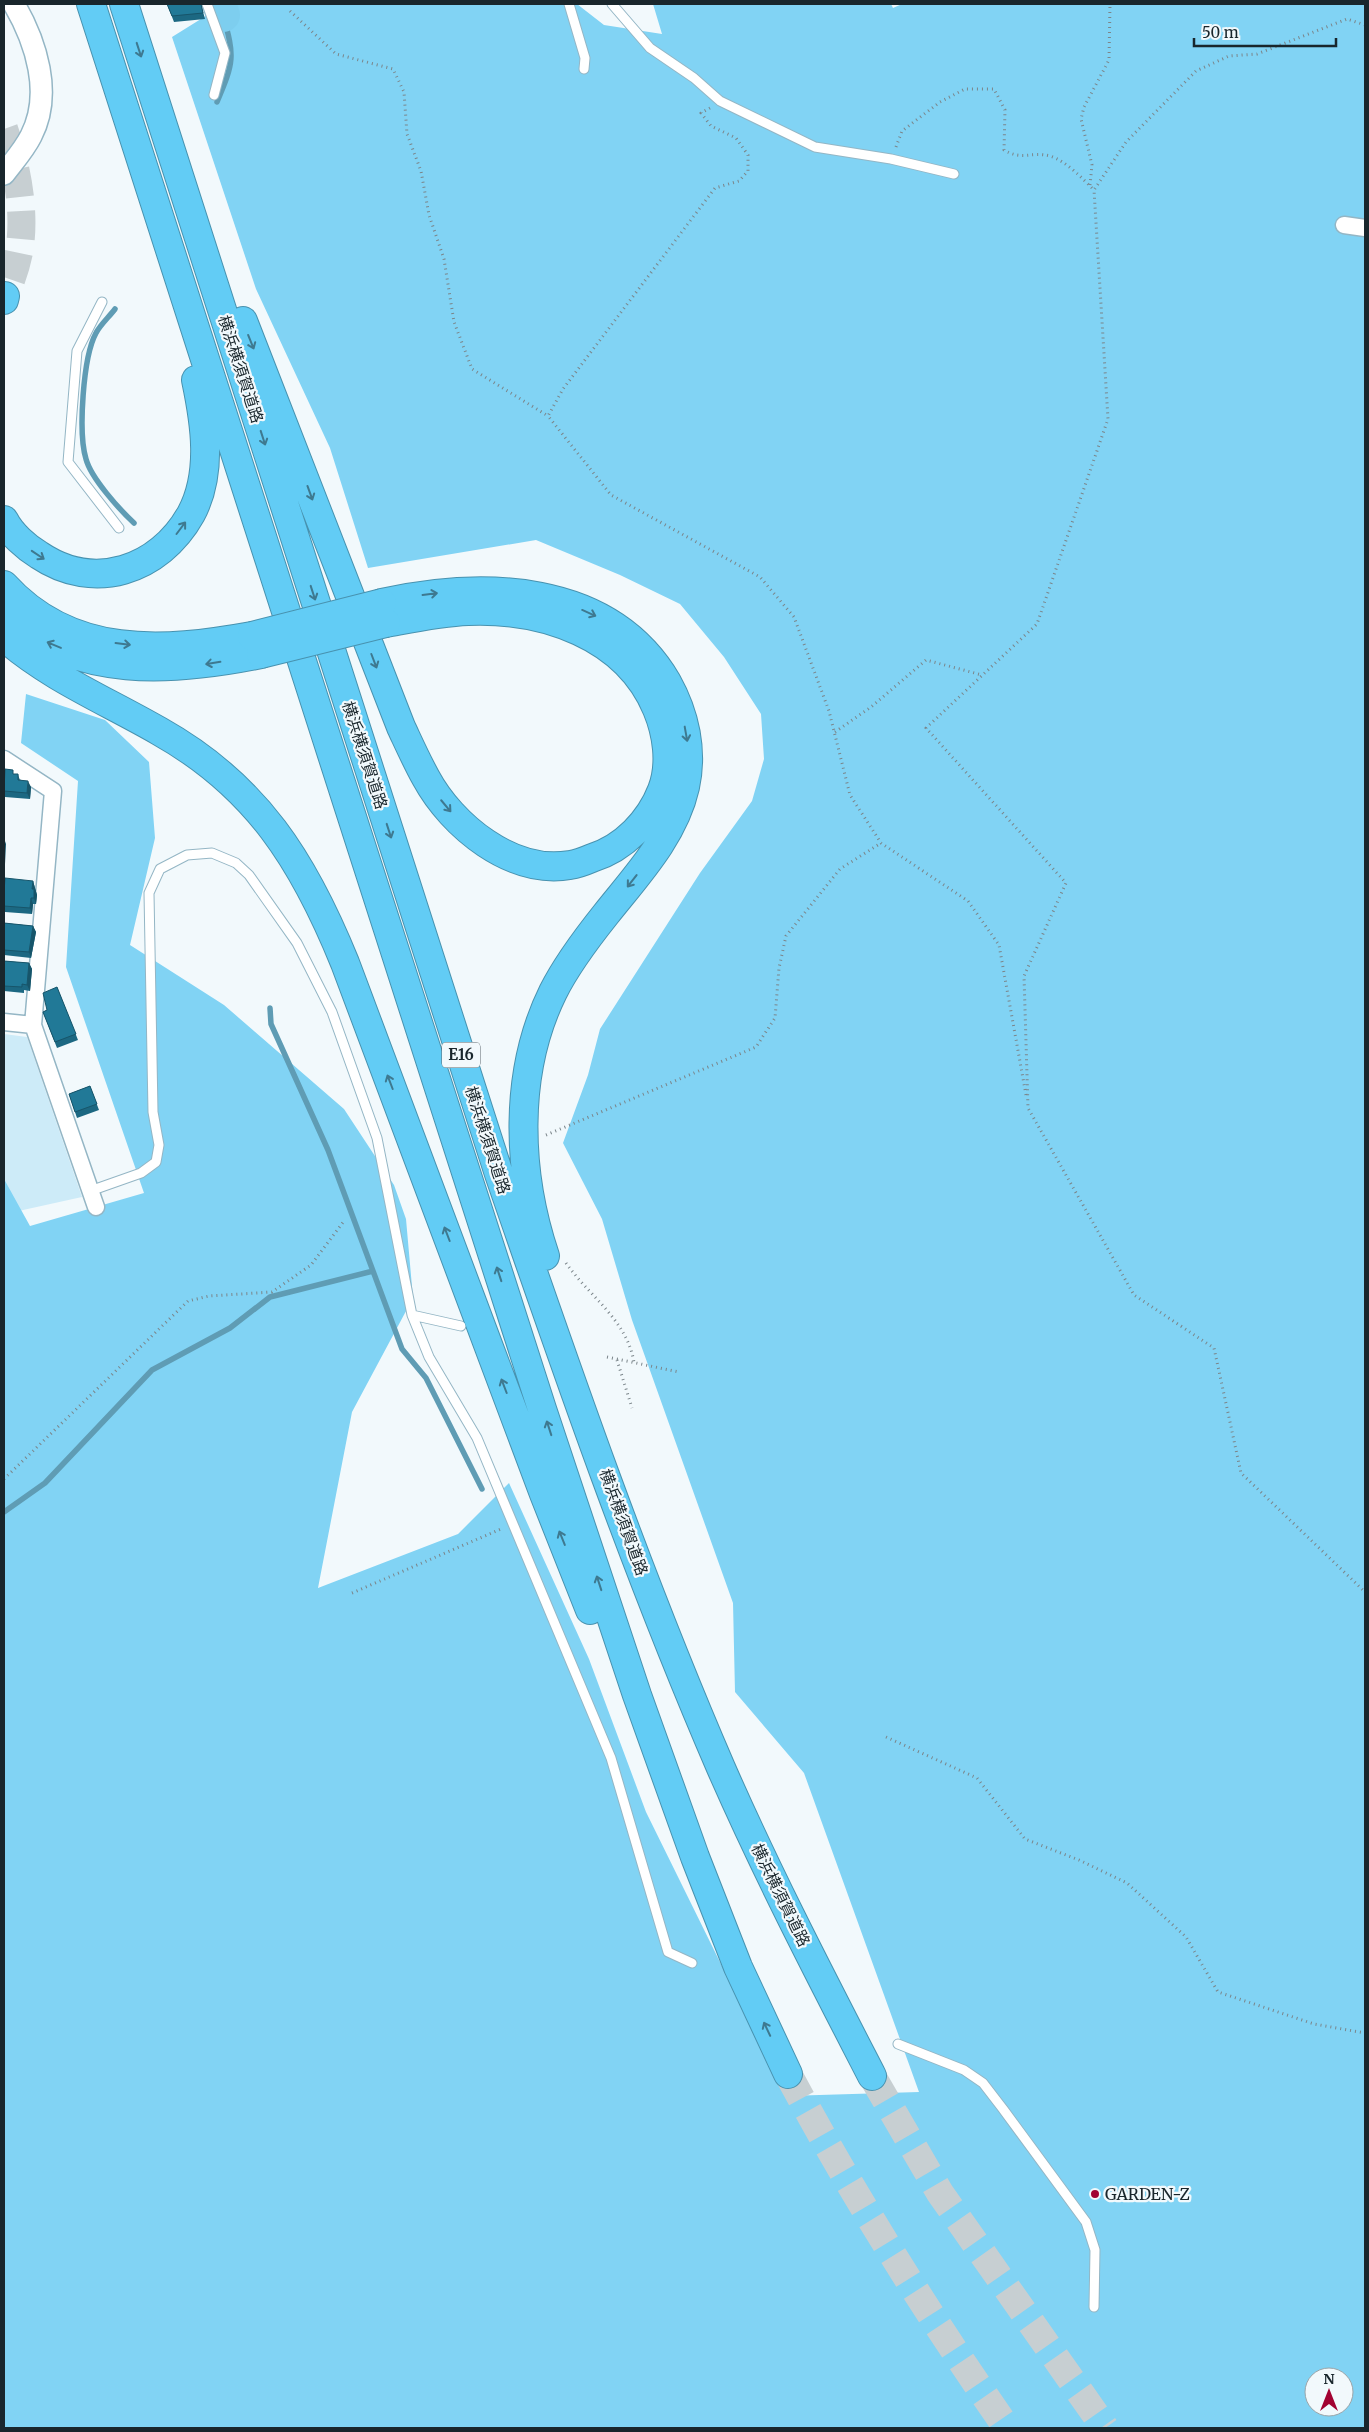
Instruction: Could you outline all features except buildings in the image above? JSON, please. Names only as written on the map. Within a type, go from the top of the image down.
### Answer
[{"type":"highway","points":[[4,520],[32,551],[66,570],[84,574],[121,571],[140,564],[155,554],[169,543],[181,529],[191,513],[199,493],[204,471],[205,424],[192,356],[90,4]]},
{"type":"highway","name":"横浜横須賀道路","points":[[90,4],[568,1489],[637,1696],[695,1857],[738,1967],[788,2074]]},
{"type":"highway","name":"横浜横須賀道路","points":[[124,4],[499,1174],[547,1312],[647,1587],[702,1723],[771,1875],[872,2076]]},
{"type":"highway","points":[[4,615],[27,632],[49,644],[90,659],[117,666],[186,666],[257,645],[384,613],[468,611],[521,613],[568,626],[588,635],[620,655],[650,693],[666,738],[665,780],[650,814],[627,840],[597,857],[570,865],[530,863],[502,852],[467,828],[426,780],[401,727],[375,663],[288,434],[150,85]]},
{"type":"highway","points":[[4,586],[26,607],[43,619],[73,633],[97,640],[148,647],[257,645]]},
{"type":"highway","points":[[384,613],[416,596],[472,591],[508,591],[564,602],[616,627],[642,648],[661,672],[675,696],[684,723],[689,769],[679,808],[665,836],[647,862],[568,964],[544,1010],[529,1070],[525,1099],[524,1145],[527,1188],[542,1248],[702,1723]]},
{"type":"highway","points":[[4,637],[62,678],[160,731],[206,761],[258,809],[282,839],[301,869],[329,924],[544,1494],[589,1608],[695,1857]]},
{"type":"street","points":[[4,174],[31,137],[38,118],[41,97],[35,52],[29,33],[14,4]]},
{"type":"street","points":[[1344,225],[1365,228]]},
{"type":"street","points":[[4,759],[53,791],[33,1025],[96,1207]]},
{"type":"street","points":[[4,1022],[33,1025]]},
{"type":"lane","points":[[207,4],[225,53],[214,94]]},
{"type":"lane","points":[[569,4],[586,58],[584,69]]},
{"type":"lane","points":[[612,4],[650,48],[694,78],[720,100],[816,147],[891,159],[954,174]]},
{"type":"lane","points":[[102,302],[77,351],[68,462],[119,528]]},
{"type":"lane","points":[[90,1191],[141,1173],[156,1162],[159,1145],[153,1112],[149,893],[160,869],[187,855],[212,853],[236,863],[249,875],[297,942],[332,1012],[377,1138],[412,1315],[429,1357],[477,1438],[611,1758],[668,1952],[692,1963]]},
{"type":"lane","points":[[412,1315],[461,1326]]},
{"type":"lane","points":[[898,2044],[964,2070],[983,2083],[1003,2109],[1086,2222],[1095,2250],[1094,2307]]},
{"type":"path","points":[[1090,186],[1092,165],[1081,119],[1084,106],[1109,60],[1110,4]]},
{"type":"path","points":[[290,11],[336,54],[393,69],[404,92],[407,134],[422,171],[429,215],[444,259],[454,322],[472,369],[548,416],[611,494],[760,577],[794,617],[830,711],[850,795],[880,843],[968,900],[999,945],[1028,1108],[1134,1294],[1214,1348],[1241,1473],[1365,1592]]},
{"type":"path","points":[[1028,1108],[1024,976],[1066,884],[926,728],[1038,624],[1108,419],[1094,190],[1126,142],[1196,72],[1229,56],[1257,54],[1347,19],[1365,25]]},
{"type":"path","points":[[891,159],[902,130],[922,114],[965,88],[994,89],[1005,110],[1004,150],[1016,156],[1042,155],[1052,157],[1074,172],[1094,190]]},
{"type":"path","points":[[548,416],[563,389],[715,188],[739,181],[748,171],[748,155],[736,138],[711,126],[701,114],[720,100]]},
{"type":"path","points":[[835,732],[871,707],[926,660],[983,675]]},
{"type":"path","points":[[543,1145],[545,1135],[756,1048],[775,1018],[779,968],[786,936],[840,869],[880,843]]},
{"type":"path","points":[[4,1479],[188,1302],[209,1296],[272,1292],[311,1265],[344,1221]]},
{"type":"path","points":[[564,1259],[627,1337],[631,1346],[634,1363]]},
{"type":"path","points":[[607,1357],[679,1372]]},
{"type":"path","points":[[617,1360],[632,1408]]},
{"type":"path","points":[[352,1593],[514,1524]]},
{"type":"path","points":[[886,1736],[977,1778],[1025,1839],[1079,1860],[1127,1884],[1186,1937],[1218,1992],[1314,2024],[1365,2033]]},
{"type":"shaded area","points":[[225,4],[577,4],[604,25],[662,34],[653,4],[891,4],[893,8],[902,4],[1365,4],[1365,2428],[4,2428],[4,1179],[30,1226],[144,1193],[66,967],[78,781],[21,743],[26,694],[105,720],[149,762],[155,838],[130,945],[224,1005],[344,1109],[394,1185],[406,1219],[413,1298],[352,1412],[318,1588],[458,1534],[509,1483],[589,1659],[646,1812],[786,2096],[919,2092],[804,1773],[735,1692],[733,1603],[632,1320],[602,1219],[563,1143],[588,1075],[600,1029],[700,873],[752,801],[764,759],[761,714],[724,657],[680,604],[620,575],[536,540],[368,568],[330,448],[256,289],[172,37]]},
{"type":"shaded area","points":[[4,1034],[27,1037],[82,1197],[14,1212],[4,1182]]},
{"type":"waterway","points":[[219,4],[223,15]]},
{"type":"waterway","points":[[217,102],[230,68],[231,59],[230,41],[223,15]]},
{"type":"waterway","points":[[115,309],[96,333],[92,344],[85,377],[82,432],[89,467],[99,484],[134,523]]},
{"type":"waterway","points":[[270,1008],[271,1024],[328,1150],[402,1349],[426,1378],[482,1489]]},
{"type":"waterway","points":[[4,1512],[45,1483],[152,1370],[230,1328],[270,1297],[373,1271]]},
{"type":"tunnel","points":[[4,129],[13,158],[21,206],[21,237],[18,258],[5,296]]},
{"type":"tunnel","points":[[788,2074],[892,2254],[1007,2428]]},
{"type":"tunnel","points":[[872,2076],[940,2193],[1105,2428]]},
{"type":"place","name":"GARDEN-Z","points":[[1095,2194]]}]
